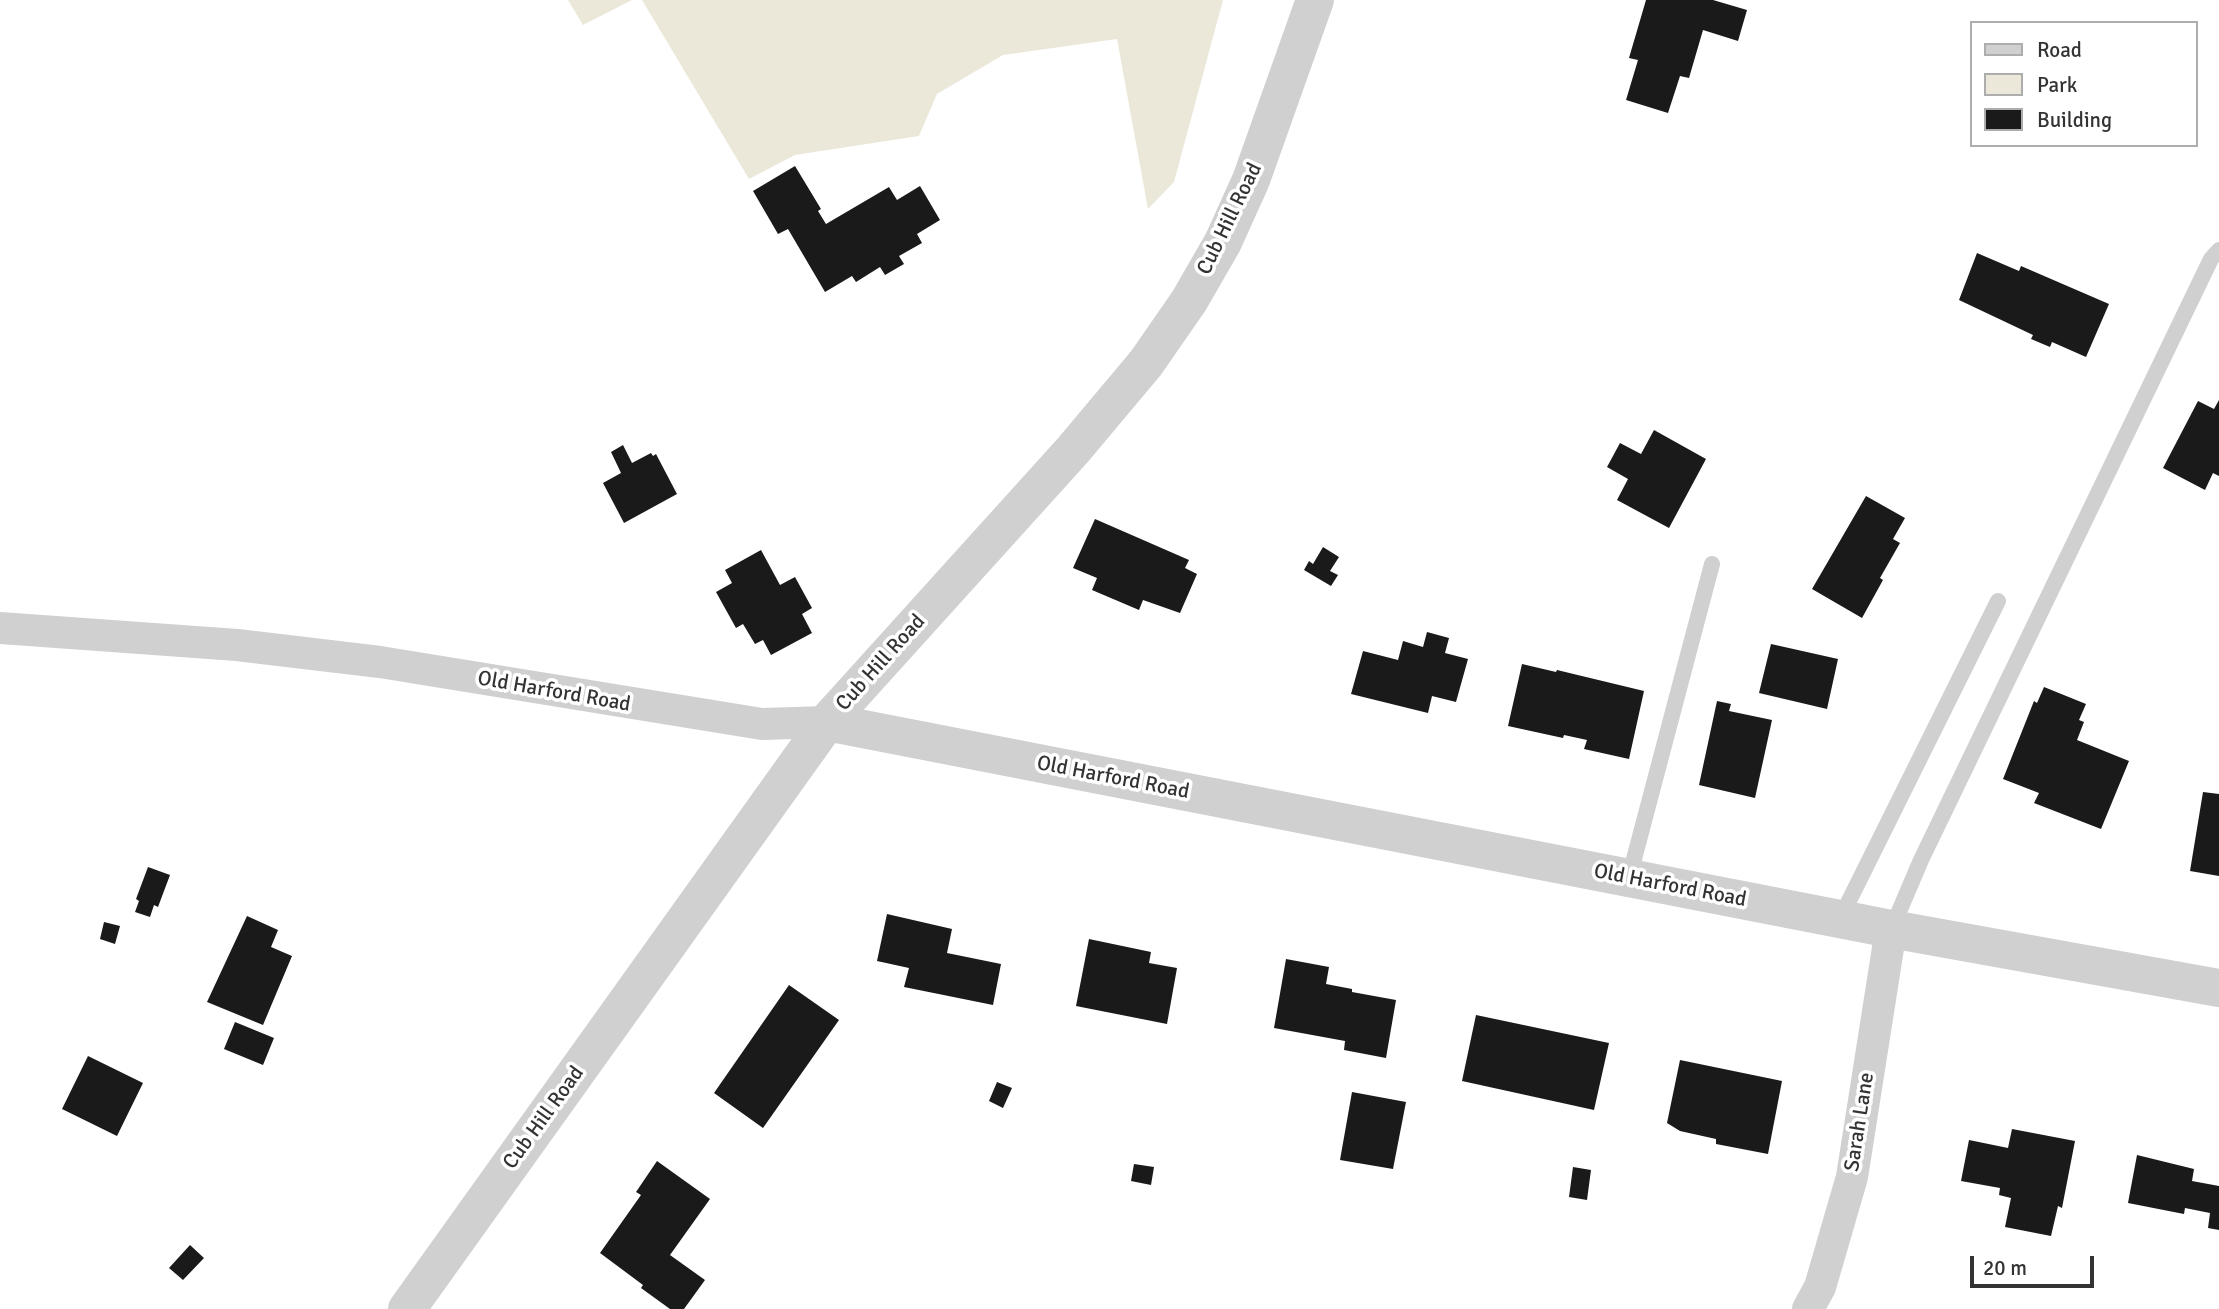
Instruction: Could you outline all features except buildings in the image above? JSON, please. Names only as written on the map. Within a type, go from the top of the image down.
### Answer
[{"type":"street","name":"Cub Hill Road","points":[[407,1309],[827,722],[1073,450],[1146,363],[1189,301],[1223,242],[1251,180],[1314,0]]},
{"type":"street","name":"Old Harford Road","points":[[0,628],[237,645],[380,662],[762,724],[827,722],[1891,929],[2219,988]]},
{"type":"street","name":"Sarah Lane","points":[[1808,1309],[1820,1287],[1852,1177],[1891,929]]},
{"type":"lane","points":[[1891,929],[1921,860],[2211,259],[2219,250]]},
{"type":"lane","points":[[1629,878],[1712,564]]},
{"type":"lane","points":[[1840,919],[1998,601]]},
{"type":"green space","points":[[568,0],[632,0],[583,25]]},
{"type":"green space","points":[[642,0],[1223,0],[1174,182],[1148,209],[1117,39],[1003,55],[937,94],[919,136],[795,155],[749,179]]}]
